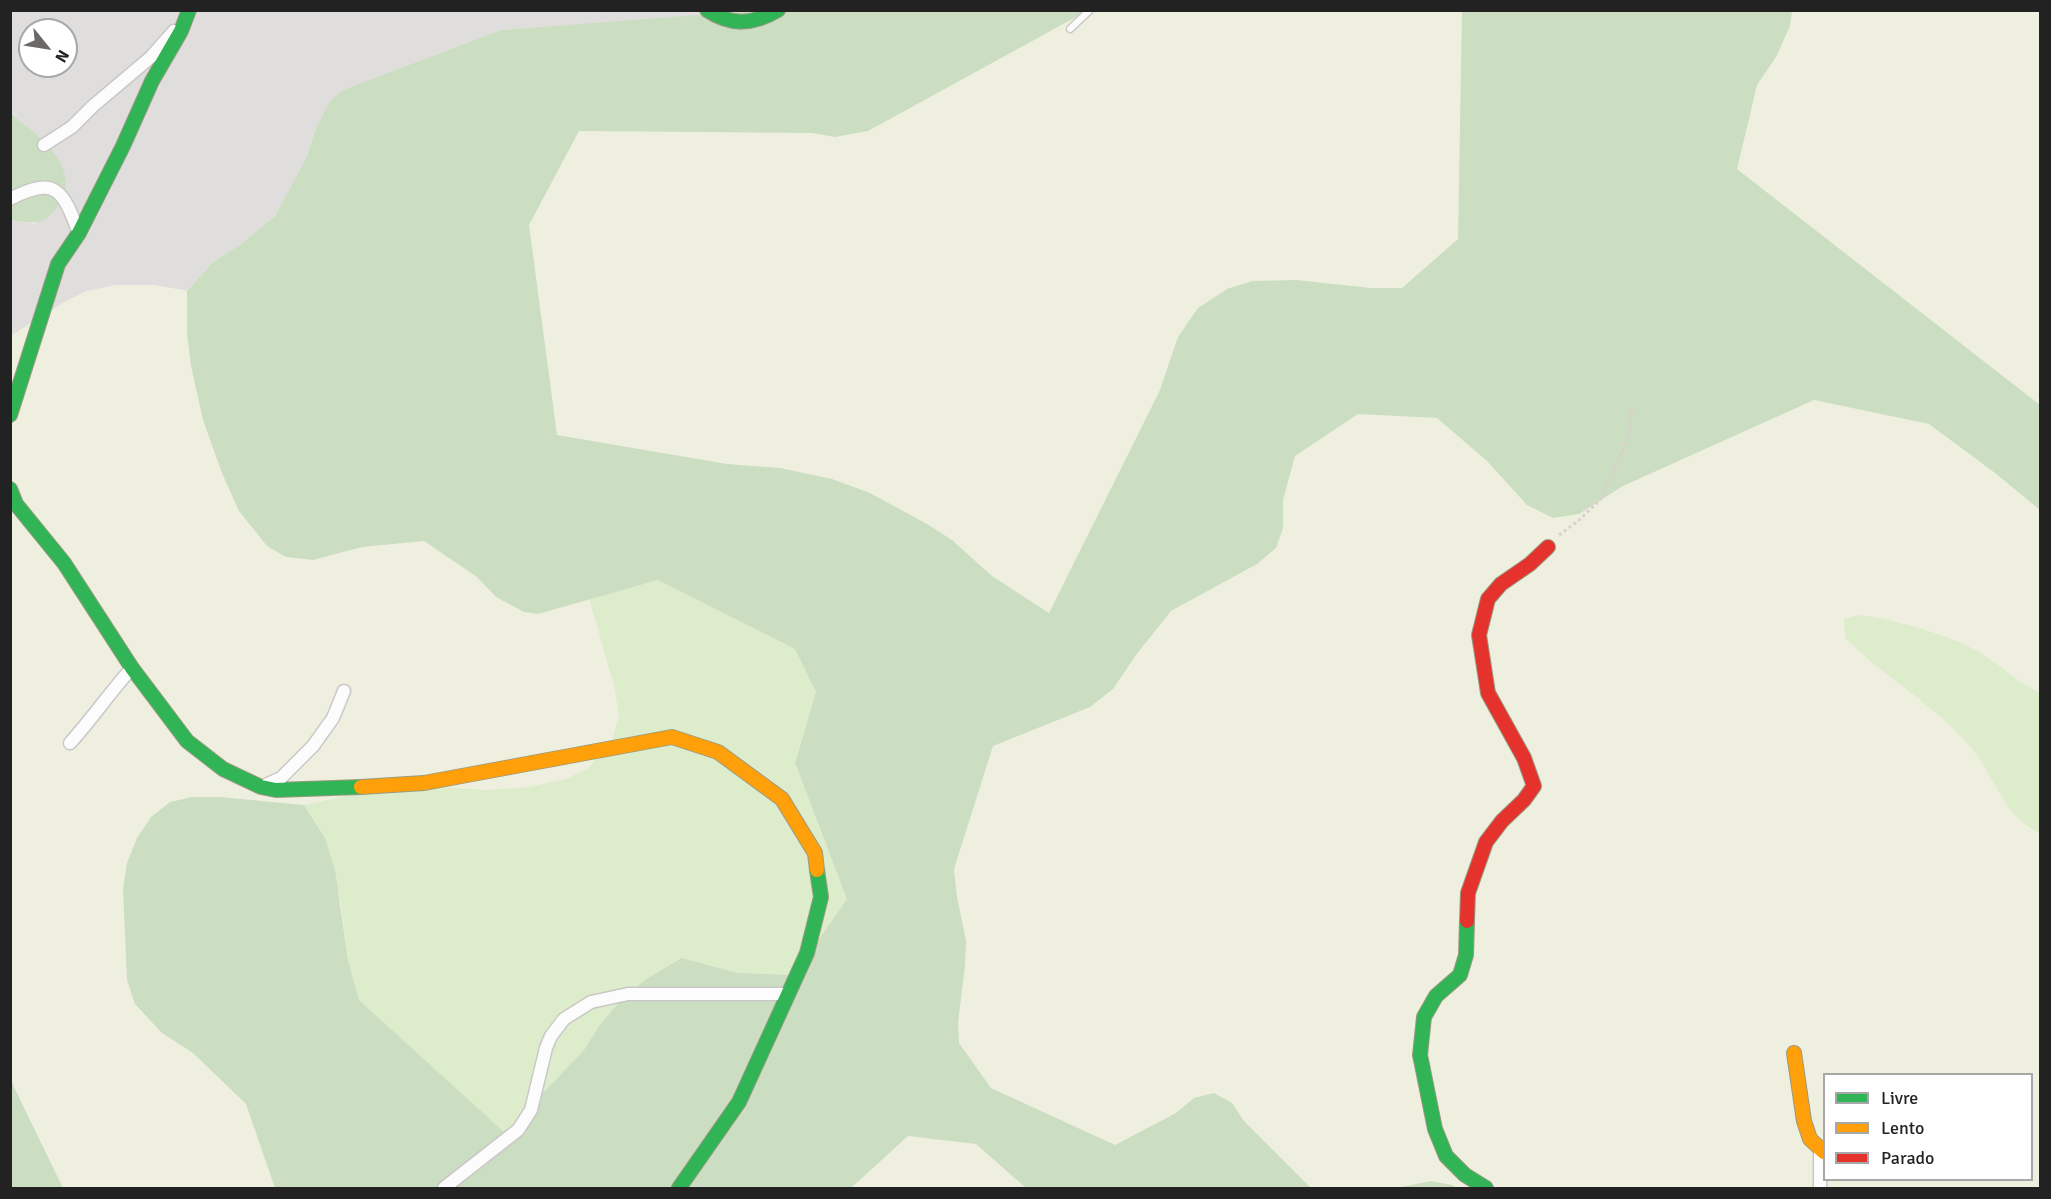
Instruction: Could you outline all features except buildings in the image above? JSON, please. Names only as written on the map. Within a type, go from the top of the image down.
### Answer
[{"type":"street","points":[[707,10],[720,20],[748,24],[778,10]]},
{"type":"street","points":[[44,146],[72,127],[151,57],[188,14]]},
{"type":"street","points":[[10,415],[58,264],[78,233],[123,146],[152,81],[181,31],[188,14]]},
{"type":"street","points":[[10,199],[27,190],[40,188],[54,190],[66,201],[78,233]]},
{"type":"street","points":[[10,489],[13,506],[64,563],[132,668],[186,741],[223,769],[261,787],[276,790],[348,789],[424,783],[672,737],[718,752],[782,799],[815,853],[821,897],[807,953],[739,1102],[679,1188]]},
{"type":"street","points":[[1486,1188],[1465,1174],[1446,1156],[1435,1129],[1420,1055],[1424,1017],[1436,996],[1460,975],[1466,955],[1468,893],[1486,842],[1534,786],[1524,758],[1488,693],[1479,635],[1488,599],[1501,584],[1530,564],[1548,547]]},
{"type":"street","points":[[70,744],[132,668]]},
{"type":"street","points":[[261,787],[281,778],[313,747],[333,718],[344,691]]},
{"type":"street","points":[[444,1188],[518,1130],[531,1110],[551,1036],[564,1019],[591,1002],[628,994],[787,994]]},
{"type":"street","points":[[1794,1053],[1804,1121],[1810,1139],[1822,1150],[1820,1188]]},
{"type":"lane","points":[[1070,29],[1090,10]]},
{"type":"path","points":[[1548,547],[1563,531],[1578,521],[1600,500],[1624,448],[1630,429],[1632,404]]},
{"type":"shaded area","points":[[763,10],[501,30],[344,90],[330,102],[316,128],[307,156],[275,216],[241,244],[213,262],[187,291],[154,285],[116,285],[87,291],[63,303],[11,336],[11,220],[36,224],[42,140],[11,112],[11,11]]},
{"type":"green space","points":[[763,10],[1087,11],[868,131],[835,137],[812,133],[579,131],[529,225],[557,435],[727,464],[780,468],[832,479],[870,493],[927,524],[952,540],[992,576],[1049,613],[1160,390],[1178,337],[1198,308],[1227,289],[1252,281],[1296,280],[1371,288],[1402,288],[1458,239],[1462,11],[1792,11],[1790,26],[1776,57],[1757,85],[1737,169],[2040,405],[2040,510],[1929,424],[1814,400],[1623,486],[1579,514],[1553,518],[1527,505],[1487,461],[1437,418],[1358,414],[1295,456],[1283,500],[1283,528],[1276,548],[1257,564],[1171,611],[1136,655],[1113,689],[1090,707],[993,746],[954,869],[966,941],[958,1023],[959,1043],[991,1088],[1115,1145],[1176,1113],[1194,1098],[1214,1093],[1232,1103],[1244,1121],[1311,1188],[1026,1188],[976,1144],[908,1136],[851,1188],[275,1188],[246,1104],[193,1053],[162,1033],[135,1004],[127,980],[123,889],[127,863],[137,838],[151,817],[170,802],[192,797],[220,797],[304,805],[325,838],[335,870],[348,960],[359,1000],[505,1133],[584,1050],[599,1026],[621,1000],[645,980],[682,958],[738,973],[794,975],[847,899],[795,763],[816,692],[795,649],[658,580],[538,614],[524,612],[496,597],[477,577],[424,541],[362,547],[313,560],[286,557],[267,546],[239,511],[222,473],[203,420],[191,366],[187,333],[187,291],[213,262],[241,244],[275,216],[307,156],[316,128],[330,101],[343,90],[501,30]]},
{"type":"green space","points":[[1087,11],[1462,11],[1458,239],[1402,288],[1371,288],[1296,280],[1178,337],[1160,390],[1049,613],[992,576],[952,540],[927,524],[870,493],[832,479],[780,468],[727,464],[557,435],[529,225],[579,131],[812,133],[835,137],[867,131]]},
{"type":"green space","points":[[1792,11],[2040,11],[2040,405],[1737,169],[1757,85],[1776,57],[1790,26]]},
{"type":"green space","points":[[10,112],[55,155],[66,180],[64,194],[56,209],[41,221],[30,223],[11,220]]},
{"type":"green space","points":[[116,285],[154,285],[187,291],[187,333],[191,366],[313,560],[362,547],[424,541],[477,577],[496,597],[538,614],[589,598],[615,690],[619,716],[611,743],[587,769],[566,779],[528,787],[488,790],[441,787],[372,790],[304,805],[220,797],[192,797],[170,802],[151,817],[162,1033],[193,1053],[246,1104],[275,1188],[63,1188],[11,1077],[10,336],[87,291]]},
{"type":"green space","points":[[1814,400],[1929,424],[2040,510],[2040,693],[1977,651],[1946,637],[1860,615],[1844,620],[1845,638],[1859,652],[1933,710],[1972,748],[2029,828],[2040,833],[2040,1188],[1457,1188],[1431,1181],[1397,1188],[1311,1188],[1244,1121],[1232,1103],[1194,1098],[1176,1113],[1115,1145],[991,1088],[959,1043],[958,1023],[965,966],[954,869],[993,746],[1090,707],[1113,689],[1136,655],[1171,611],[1257,564],[1275,548],[1283,528],[1283,500],[1295,456],[1358,414],[1437,418],[1487,461],[1527,505],[1579,514],[1623,486]]},
{"type":"green space","points":[[658,580],[796,649],[816,692],[795,763],[847,899],[794,975],[738,973],[682,958],[621,1000],[599,1026],[584,1050],[505,1134],[359,1000],[348,960],[341,904],[325,838],[304,805],[372,790],[441,787],[488,790],[528,787],[566,779],[587,769],[611,743],[619,716],[615,690],[589,598]]},
{"type":"green space","points":[[1860,615],[1921,629],[1967,646],[2040,693],[2040,833],[2028,827],[2009,808],[1981,761],[1959,734],[1845,638],[1844,619]]},
{"type":"green space","points":[[10,1077],[14,1087],[63,1188],[11,1188]]},
{"type":"green space","points":[[908,1136],[976,1144],[1026,1188],[851,1188]]},
{"type":"green space","points":[[1431,1181],[1457,1188],[1397,1188]]},
{"type":"traffic: fast","points":[[10,415],[58,264],[79,233],[123,146],[152,81],[181,31],[189,10]]},
{"type":"traffic: fast","points":[[707,10],[725,19],[742,22],[760,19],[778,10]]},
{"type":"traffic: fast","points":[[10,489],[16,504],[64,563],[132,668],[187,741],[223,769],[261,787],[276,790],[361,787]]},
{"type":"traffic: fast","points":[[679,1188],[739,1102],[807,953],[821,897],[817,870]]},
{"type":"traffic: fast","points":[[1467,921],[1466,955],[1460,975],[1436,996],[1424,1017],[1420,1055],[1435,1129],[1446,1156],[1465,1175],[1486,1188]]},
{"type":"traffic: slow","points":[[361,787],[424,783],[672,737],[718,752],[782,799],[815,853],[817,870]]},
{"type":"traffic: slow","points":[[1794,1053],[1804,1121],[1810,1139],[1823,1151]]},
{"type":"traffic: jam","points":[[1467,921],[1468,893],[1486,842],[1534,786],[1524,758],[1488,693],[1479,635],[1488,599],[1501,584],[1530,564],[1548,547]]}]
